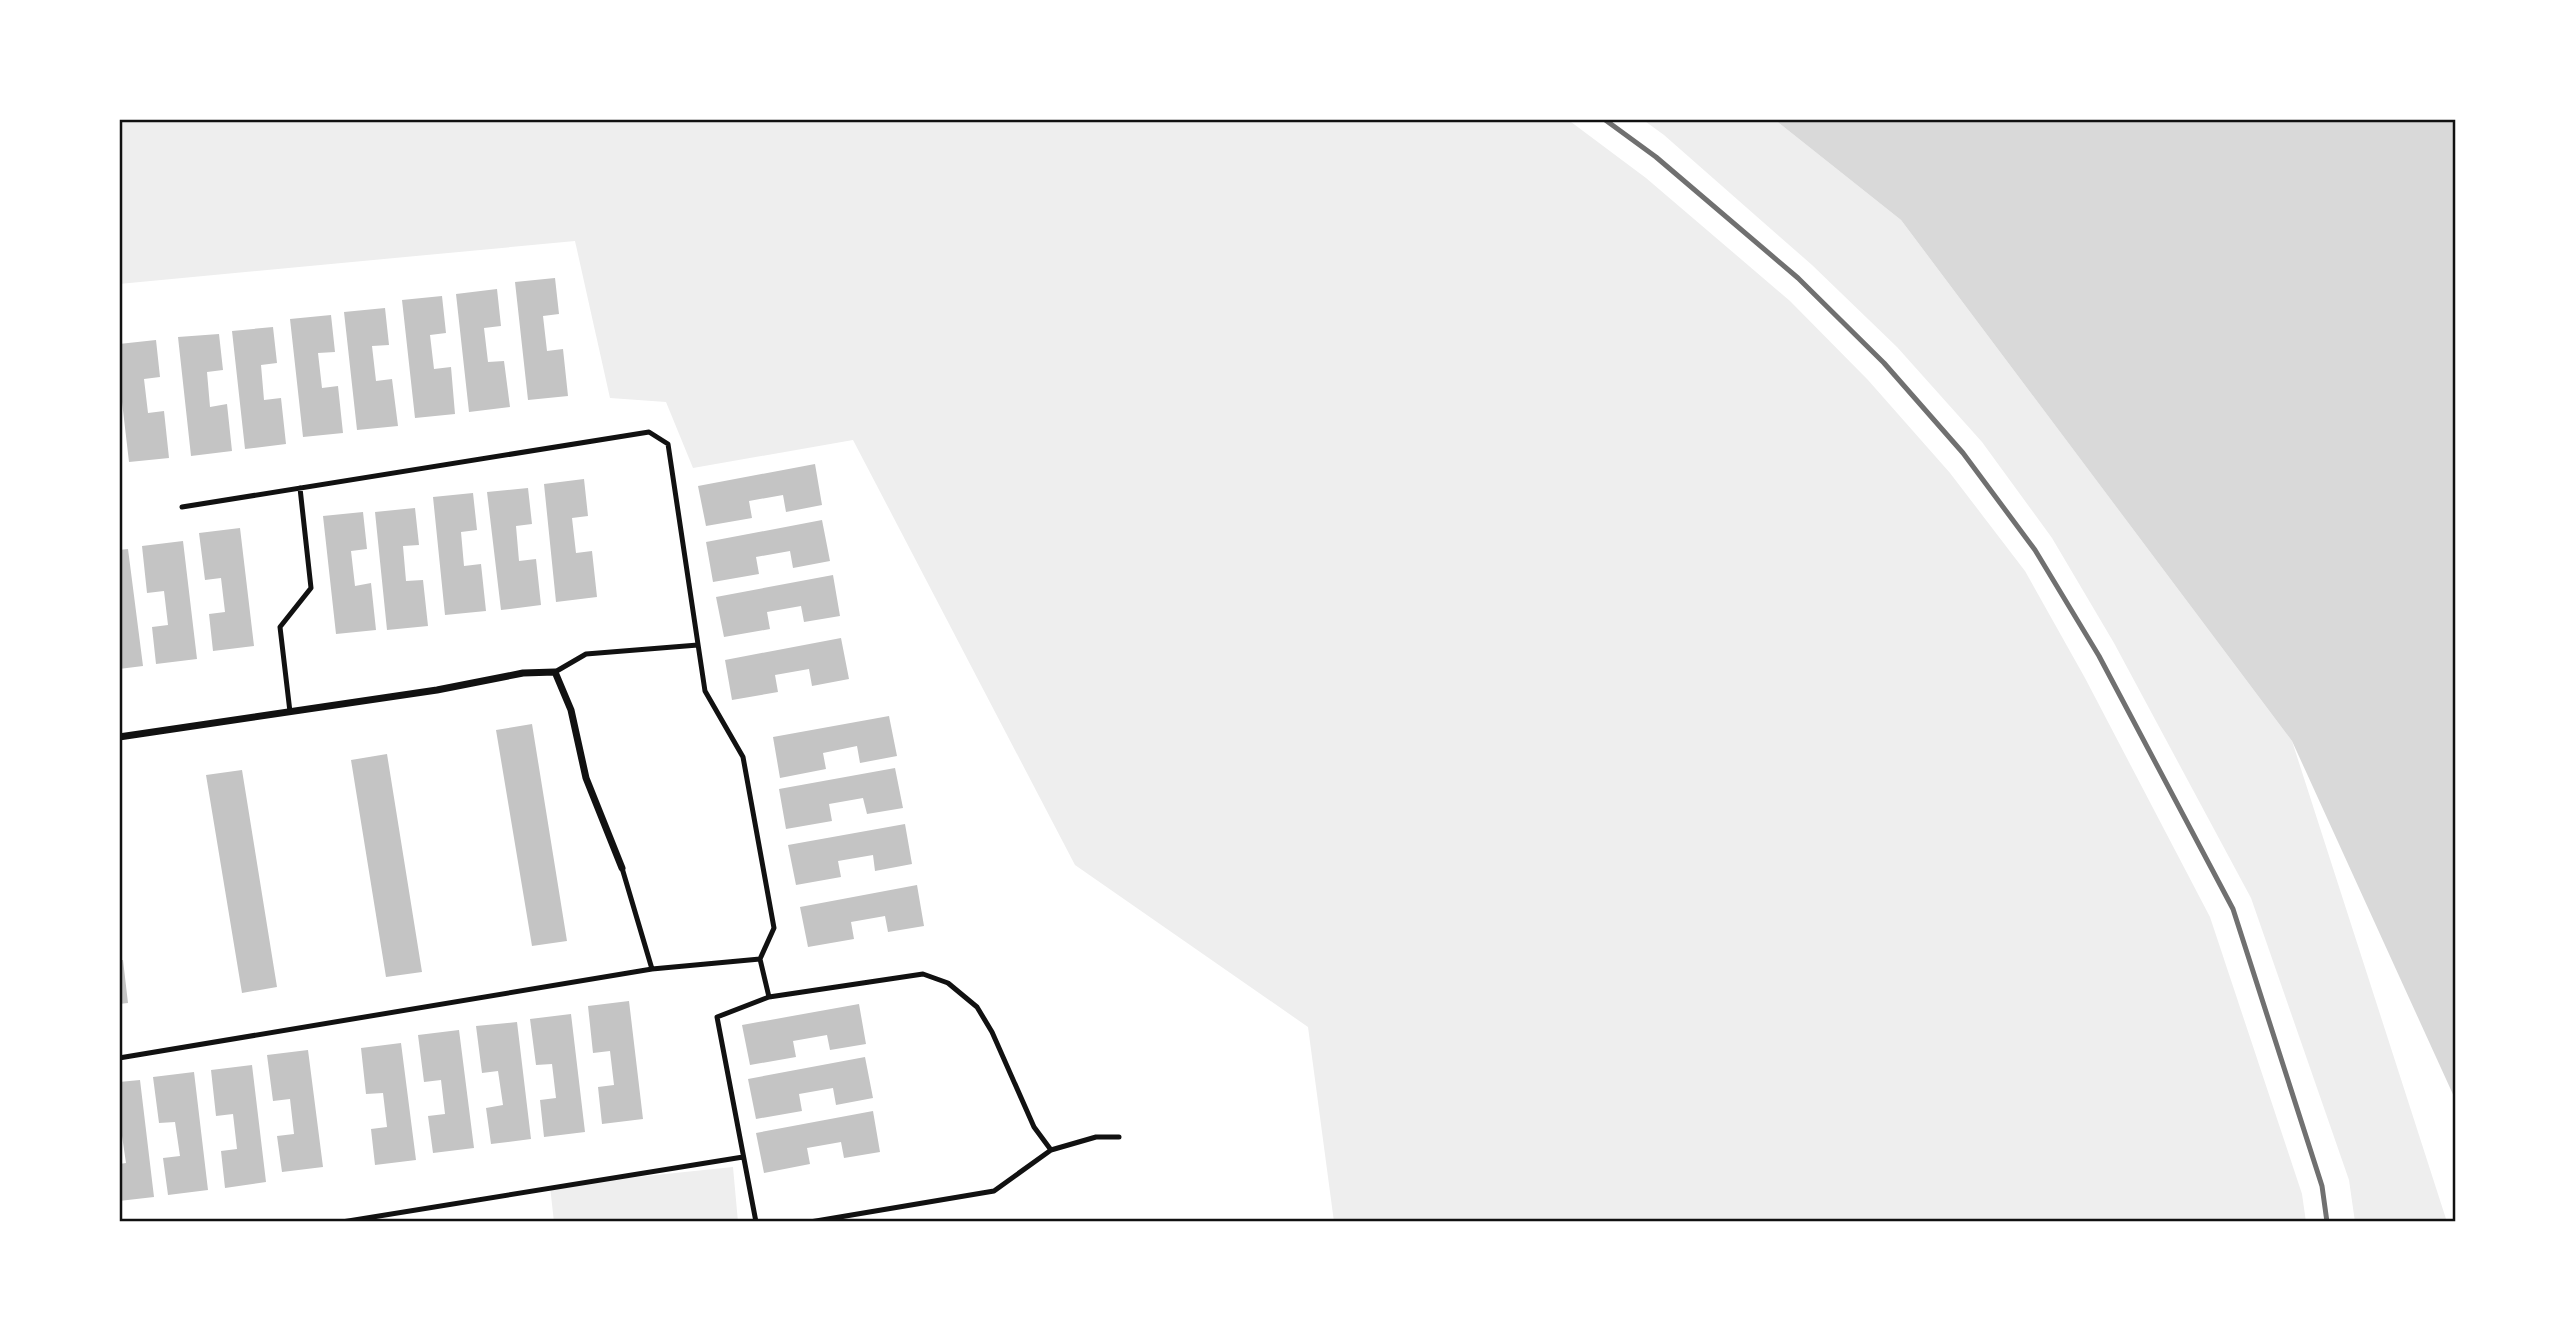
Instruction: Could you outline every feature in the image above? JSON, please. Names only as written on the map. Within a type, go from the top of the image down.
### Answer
[{"type":"street","points":[[119,737],[437,690],[523,673],[555,672],[571,710],[586,778],[622,869]]},
{"type":"lane","points":[[182,507],[649,432],[668,444],[705,691],[743,757],[774,929],[760,959],[769,997]]},
{"type":"lane","points":[[290,712],[280,627],[311,588],[300,488]]},
{"type":"lane","points":[[555,672],[586,654],[698,645]]},
{"type":"lane","points":[[622,869],[652,969]]},
{"type":"lane","points":[[119,1058],[652,969],[760,959]]},
{"type":"lane","points":[[756,1222],[717,1017],[769,997],[923,974],[948,983],[977,1007],[982,1015],[1034,1126],[1051,1150]]},
{"type":"lane","points":[[810,1222],[994,1191],[1051,1150],[1096,1137],[1119,1136]]},
{"type":"lane","points":[[342,1222],[743,1157]]},
{"type":"shaded area","points":[[119,119],[1567,119],[1646,178],[1790,301],[1868,380],[1950,473],[2025,571],[2085,678],[2210,917],[2302,1194],[2306,1222],[1334,1222],[1308,1027],[1075,865],[853,440],[693,468],[666,402],[610,398],[575,241],[119,284]]},
{"type":"shaded area","points":[[1642,119],[1774,119],[1901,220],[2292,741],[2447,1222],[2355,1222],[2349,1180],[2251,898],[2114,643],[2052,538],[1982,442],[1897,347],[1812,265],[1664,135]]},
{"type":"shaded area","points":[[1774,119],[2456,119],[2456,1101],[2292,741],[1901,220]]},
{"type":"shaded area","points":[[733,1167],[738,1222],[554,1222],[550,1186]]},
{"type":"building","points":[[555,278],[559,314],[543,316],[547,351],[563,349],[568,396],[528,400],[515,282]]},
{"type":"building","points":[[497,289],[501,326],[484,328],[488,362],[504,361],[510,407],[469,412],[456,294]]},
{"type":"building","points":[[442,296],[446,333],[430,335],[434,369],[451,367],[455,414],[415,418],[402,300]]},
{"type":"building","points":[[385,308],[389,345],[372,346],[376,381],[392,379],[398,426],[357,430],[344,312]]},
{"type":"building","points":[[331,315],[335,352],[318,353],[322,388],[338,386],[343,433],[303,437],[290,319]]},
{"type":"building","points":[[273,327],[277,363],[261,365],[264,400],[281,398],[286,444],[245,449],[232,331]]},
{"type":"building","points":[[219,334],[223,370],[207,372],[210,407],[227,404],[232,451],[191,456],[178,337]]},
{"type":"building","points":[[156,340],[160,377],[144,379],[148,413],[164,411],[169,458],[129,462],[119,376],[119,344]]},
{"type":"building","points":[[815,464],[822,505],[786,512],[783,495],[749,501],[752,518],[706,526],[698,486]]},
{"type":"building","points":[[584,479],[588,516],[572,518],[576,553],[592,551],[597,597],[556,602],[544,484]]},
{"type":"building","points":[[528,488],[532,524],[516,526],[519,561],[536,559],[541,605],[501,610],[487,492]]},
{"type":"building","points":[[473,493],[477,530],[461,532],[464,566],[481,564],[486,611],[445,615],[433,497]]},
{"type":"building","points":[[415,508],[419,545],[403,546],[406,581],[423,580],[428,626],[387,630],[375,512]]},
{"type":"building","points":[[363,512],[367,549],[351,551],[355,586],[371,583],[376,630],[336,634],[323,516]]},
{"type":"building","points":[[822,520],[830,561],[793,568],[790,551],[756,557],[759,574],[713,582],[706,542]]},
{"type":"building","points":[[240,528],[254,646],[213,651],[209,614],[225,612],[221,578],[205,580],[199,533]]},
{"type":"building","points":[[183,541],[197,659],[156,664],[152,627],[168,625],[164,591],[147,593],[142,546]]},
{"type":"building","points":[[128,549],[143,666],[119,669],[119,550]]},
{"type":"building","points":[[833,575],[840,616],[804,622],[801,606],[767,612],[770,629],[724,637],[716,597]]},
{"type":"building","points":[[841,638],[849,679],[812,686],[809,669],[775,675],[778,692],[732,700],[725,660]]},
{"type":"building","points":[[889,716],[897,756],[860,763],[857,746],[823,753],[826,769],[780,778],[773,737]]},
{"type":"building","points":[[532,724],[567,941],[532,946],[496,730]]},
{"type":"building","points":[[387,754],[422,972],[386,977],[351,760]]},
{"type":"building","points":[[895,768],[903,808],[867,814],[863,798],[829,804],[832,821],[786,829],[779,789]]},
{"type":"building","points":[[242,770],[277,987],[242,993],[206,775]]},
{"type":"building","points":[[905,824],[912,864],[875,871],[873,855],[838,861],[841,877],[796,885],[788,845]]},
{"type":"building","points":[[917,885],[924,926],[888,932],[885,916],[851,922],[854,939],[808,947],[800,907]]},
{"type":"building","points":[[119,960],[123,960],[128,1003],[119,1004]]},
{"type":"building","points":[[629,1001],[643,1119],[602,1124],[598,1087],[614,1085],[610,1051],[593,1053],[588,1006]]},
{"type":"building","points":[[859,1004],[866,1044],[830,1050],[827,1035],[793,1041],[796,1057],[750,1065],[742,1025]]},
{"type":"building","points":[[571,1014],[585,1132],[544,1137],[540,1100],[556,1098],[552,1064],[536,1065],[530,1019]]},
{"type":"building","points":[[517,1022],[531,1139],[491,1144],[486,1108],[503,1105],[498,1071],[482,1073],[476,1026]]},
{"type":"building","points":[[459,1030],[474,1148],[433,1153],[428,1116],[445,1114],[441,1080],[424,1082],[418,1035]]},
{"type":"building","points":[[401,1043],[416,1160],[375,1165],[371,1129],[387,1127],[383,1093],[366,1094],[361,1048]]},
{"type":"building","points":[[308,1050],[323,1167],[282,1172],[277,1136],[294,1134],[290,1099],[273,1101],[267,1055]]},
{"type":"building","points":[[865,1057],[873,1098],[836,1105],[833,1088],[799,1094],[802,1111],[756,1119],[748,1079]]},
{"type":"building","points":[[252,1065],[266,1182],[225,1188],[221,1151],[237,1149],[233,1114],[216,1116],[211,1070]]},
{"type":"building","points":[[194,1072],[208,1190],[168,1195],[163,1158],[180,1156],[175,1122],[159,1123],[153,1077]]},
{"type":"building","points":[[140,1080],[154,1197],[119,1201],[119,1164],[126,1163],[119,1129],[119,1082]]},
{"type":"building","points":[[873,1111],[880,1152],[844,1158],[841,1142],[807,1148],[810,1164],[764,1173],[756,1133]]},
{"type":"railway","points":[[1604,119],[1656,157],[1798,278],[1884,363],[1963,453],[2035,550],[2099,656],[2233,909],[2322,1186],[2327,1222]]}]
